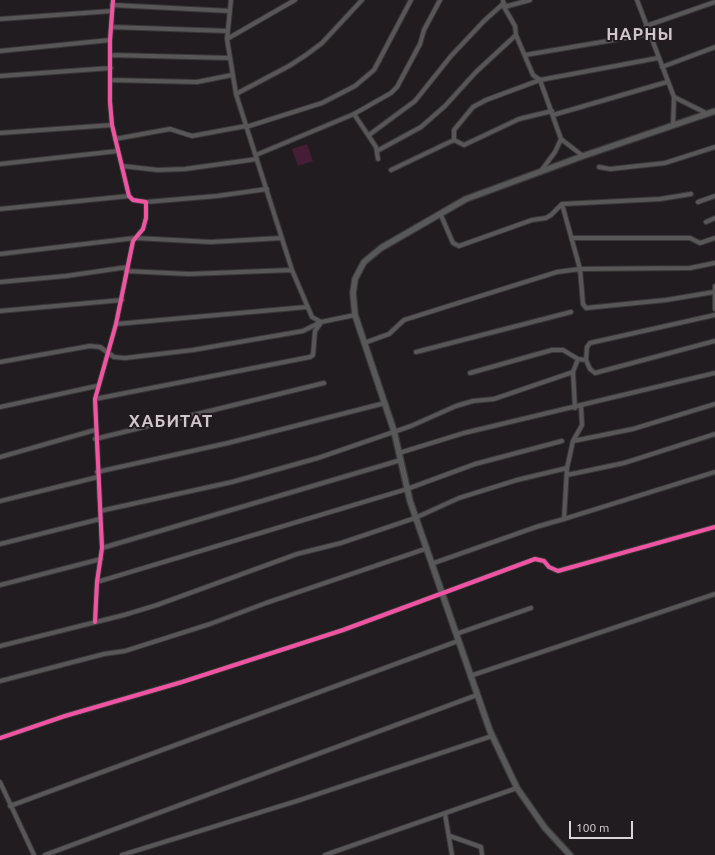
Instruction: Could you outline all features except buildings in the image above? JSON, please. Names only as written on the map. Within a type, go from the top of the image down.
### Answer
[{"type":"main road","points":[[570,855],[545,828],[517,788],[492,736],[415,518],[394,432],[355,315],[353,293],[355,279],[364,262],[381,248],[466,199],[583,156],[715,111]]},
{"type":"street","points":[[231,0],[228,31],[229,58],[236,94],[292,270],[312,318],[321,322]]},
{"type":"street","points":[[228,39],[295,0]]},
{"type":"street","points":[[236,94],[289,66],[306,55],[322,43],[362,0]]},
{"type":"street","points":[[116,139],[170,129],[192,136],[246,126],[322,103],[356,86],[374,70],[410,0]]},
{"type":"street","points":[[122,166],[158,170],[185,169],[256,157],[354,114],[386,96],[397,87],[420,44],[424,30],[440,0]]},
{"type":"street","points":[[369,135],[414,101],[451,56],[484,21],[504,3],[530,0]]},
{"type":"street","points":[[637,0],[674,97],[673,126]]},
{"type":"street","points":[[230,11],[113,2],[110,40],[112,125],[129,196],[133,200],[146,202],[216,196],[267,189]]},
{"type":"street","points":[[646,26],[715,2]]},
{"type":"street","points":[[504,3],[515,26],[516,34],[533,76],[540,80],[561,139],[583,156]]},
{"type":"street","points":[[0,19],[112,11]]},
{"type":"street","points":[[111,27],[228,31]]},
{"type":"street","points":[[377,151],[421,127],[445,106],[476,72],[516,34]]},
{"type":"street","points":[[525,55],[649,34]]},
{"type":"street","points":[[0,51],[110,40]]},
{"type":"street","points":[[662,67],[715,47]]},
{"type":"street","points":[[110,56],[229,58]]},
{"type":"street","points":[[454,140],[454,130],[473,107],[486,100],[540,80],[658,58]]},
{"type":"street","points":[[0,76],[111,68]]},
{"type":"street","points":[[110,80],[197,82],[232,75]]},
{"type":"street","points":[[454,140],[464,145],[519,119],[552,113],[667,82]]},
{"type":"street","points":[[674,97],[706,114]]},
{"type":"street","points":[[354,114],[369,135],[377,151],[378,159]]},
{"type":"street","points":[[0,133],[112,125]]},
{"type":"street","points":[[541,171],[555,152],[561,139]]},
{"type":"street","points":[[391,170],[454,140]]},
{"type":"street","points":[[599,167],[610,169],[665,163],[715,147]]},
{"type":"street","points":[[0,164],[118,151]]},
{"type":"street","points":[[440,213],[453,243],[459,246],[532,220],[546,218],[562,204],[660,199],[691,194]]},
{"type":"street","points":[[0,209],[129,196]]},
{"type":"street","points":[[698,202],[715,196]]},
{"type":"street","points":[[95,622],[102,548],[95,430],[95,399],[97,386],[122,300],[133,241],[143,229],[146,218],[146,202]]},
{"type":"street","points":[[562,204],[573,238],[580,269],[583,304],[588,309],[714,292]]},
{"type":"street","points":[[706,222],[715,218]]},
{"type":"street","points":[[0,254],[135,238],[211,242],[282,238]]},
{"type":"street","points":[[573,238],[690,238],[700,243],[715,238]]},
{"type":"street","points":[[364,343],[389,334],[404,320],[557,272],[580,269],[690,268],[715,263]]},
{"type":"street","points":[[0,282],[127,269],[189,274],[292,270]]},
{"type":"street","points":[[715,286],[715,307]]},
{"type":"street","points":[[0,311],[122,300]]},
{"type":"street","points":[[116,324],[307,307]]},
{"type":"street","points":[[416,352],[571,312]]},
{"type":"street","points":[[0,362],[90,346],[100,347],[107,354],[114,357],[125,358],[193,350],[303,332],[321,322],[355,315]]},
{"type":"street","points":[[715,315],[590,343],[587,347],[586,360],[590,369],[595,373],[715,341]]},
{"type":"street","points":[[95,399],[310,357],[313,355],[315,331],[321,322]]},
{"type":"street","points":[[470,373],[552,350],[563,350],[578,359],[586,360]]},
{"type":"street","points":[[575,408],[573,372],[578,359]]},
{"type":"street","points":[[100,511],[232,482],[318,458],[411,426],[456,406],[473,401],[494,399],[573,372]]},
{"type":"street","points":[[399,453],[464,433],[715,374]]},
{"type":"street","points":[[96,439],[324,383]]},
{"type":"street","points":[[0,407],[97,386]]},
{"type":"street","points":[[0,501],[385,403]]},
{"type":"street","points":[[573,441],[633,429],[715,404]]},
{"type":"street","points":[[564,519],[567,468],[573,441],[582,425],[581,406]]},
{"type":"street","points":[[0,457],[95,430]]},
{"type":"street","points":[[566,475],[624,462],[715,434]]},
{"type":"street","points":[[98,582],[407,489],[475,464],[562,441]]},
{"type":"street","points":[[102,548],[401,460]]},
{"type":"street","points":[[0,646],[157,605],[297,554],[341,543],[415,518],[459,498],[517,480],[567,468]]},
{"type":"street","points":[[431,564],[536,527],[715,472]]},
{"type":"street","points":[[0,544],[100,519]]},
{"type":"street","points":[[0,738],[65,716],[182,682],[343,630],[442,595],[496,573],[534,560],[544,561],[549,567],[558,571],[715,527]]},
{"type":"street","points":[[0,680],[132,648],[210,624],[425,548]]},
{"type":"street","points":[[0,585],[101,558]]},
{"type":"street","points":[[470,676],[715,594]]},
{"type":"street","points":[[456,634],[531,608]]},
{"type":"street","points":[[10,806],[458,641]]},
{"type":"street","points":[[45,855],[477,695]]},
{"type":"street","points":[[122,855],[300,800],[492,736]]},
{"type":"street","points":[[1,785],[34,855]]},
{"type":"street","points":[[326,855],[517,788]]},
{"type":"street","points":[[445,814],[450,836],[452,855]]},
{"type":"street","points":[[450,836],[481,847],[482,855]]},
{"type":"shaded area","points":[[307,144],[313,161],[298,166],[292,149]]},
{"type":"cycle path","points":[[95,622],[97,582],[102,548],[95,399],[116,324],[133,241],[143,229],[146,218],[146,202],[133,200],[129,196],[112,125],[110,102],[110,40],[113,0]]},
{"type":"cycle path","points":[[0,738],[65,716],[182,682],[343,630],[535,559],[544,561],[549,567],[558,571],[715,527]]},
{"type":"district","name":"НАРНЫ","points":[[640,34]]},
{"type":"district","name":"ХАБИТАТ","points":[[171,421]]}]
